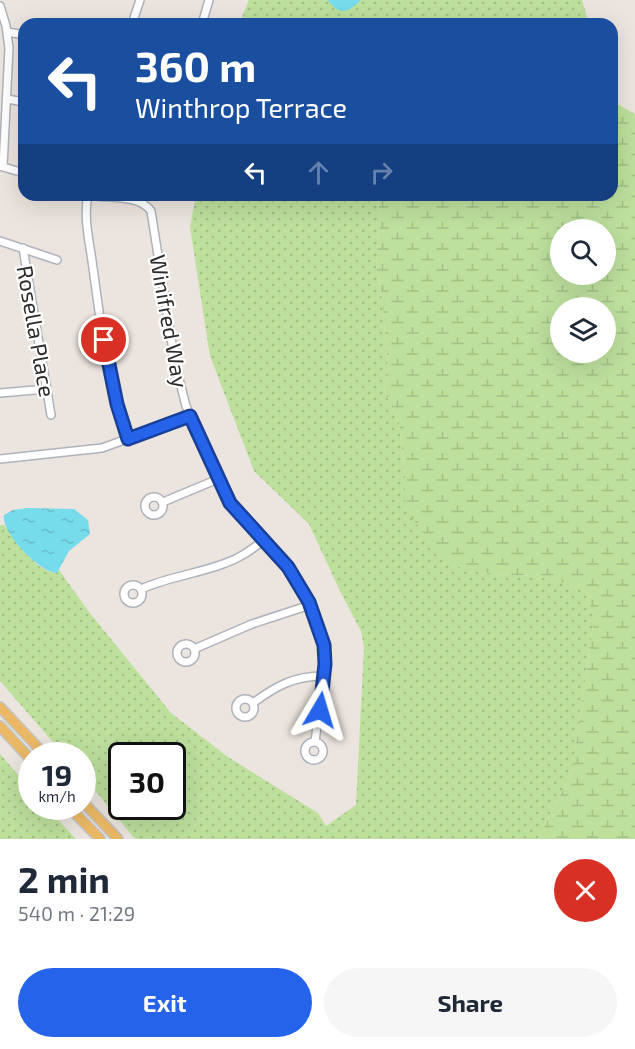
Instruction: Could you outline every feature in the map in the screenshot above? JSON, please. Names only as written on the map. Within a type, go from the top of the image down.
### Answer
[{"type":"main road","points":[[0,707],[33,742]]},
{"type":"main road","points":[[0,726],[18,746]]},
{"type":"main road","points":[[96,816],[118,839]]},
{"type":"main road","points":[[82,820],[100,839]]},
{"type":"street","points":[[134,18],[140,0]]},
{"type":"street","points":[[204,18],[209,0]]},
{"type":"street","points":[[0,6],[8,32],[9,48],[2,167],[18,171]]},
{"type":"street","points":[[8,32],[18,34]]},
{"type":"street","points":[[7,99],[18,101]]},
{"type":"street","points":[[89,201],[87,223],[98,302],[115,395],[128,439]]},
{"type":"street","name":"Winifred Way","points":[[137,201],[151,211],[177,370],[190,416],[230,503],[288,567],[310,605],[324,645],[324,676],[315,742]]},
{"type":"street","points":[[0,241],[57,260]]},
{"type":"street","name":"Rosella Place","points":[[23,248],[51,415]]},
{"type":"street","points":[[0,393],[46,389]]},
{"type":"street","points":[[0,459],[92,449],[128,439],[190,416]]},
{"type":"street","points":[[163,502],[218,479]]},
{"type":"street","points":[[141,589],[165,579],[223,565],[250,551],[264,540]]},
{"type":"street","points":[[194,649],[252,624],[310,605]]},
{"type":"street","points":[[253,703],[288,681],[324,676]]},
{"type":"green space","points":[[249,0],[582,0],[587,18],[242,18]]},
{"type":"green space","points":[[618,104],[635,114],[635,839],[538,839],[572,772],[594,617],[585,591],[555,580],[533,576],[493,574],[458,567],[435,548],[405,509],[405,477],[399,423],[384,390],[388,368],[382,298],[376,265],[380,222],[378,201],[618,201]]},
{"type":"green space","points":[[195,201],[378,201],[380,222],[376,265],[382,298],[388,368],[384,390],[399,423],[405,477],[405,509],[493,574],[533,576],[555,580],[585,591],[594,617],[572,772],[538,839],[135,839],[119,820],[186,820],[186,742],[108,742],[108,806],[96,792],[96,742],[53,742],[0,681],[0,525],[4,525],[13,539],[34,562],[50,572],[57,573],[59,570],[89,612],[171,713],[228,757],[318,813],[326,826],[356,805],[364,647],[361,631],[309,524],[254,471],[210,356],[190,227]]},
{"type":"green space","points":[[0,754],[18,775],[18,820],[58,820],[76,839],[0,839]]},
{"type":"water","points":[[328,0],[361,0],[352,8],[344,11],[336,9]]},
{"type":"water","points":[[74,509],[88,520],[90,534],[69,551],[57,573],[32,559],[8,531],[4,515],[13,510]]},
{"type":"route","points":[[104,340],[117,404],[128,439],[190,416],[226,498],[280,557],[301,587],[309,602],[324,645],[325,664],[320,710]]}]
